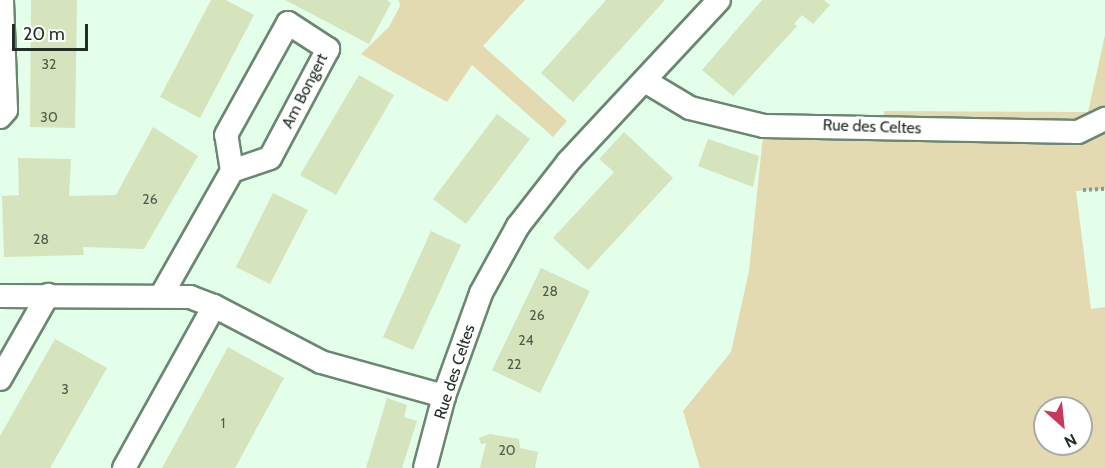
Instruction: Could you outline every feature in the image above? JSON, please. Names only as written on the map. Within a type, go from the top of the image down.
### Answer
[{"type":"street","points":[[0,117],[6,110],[2,0]]},
{"type":"street","name":"Rue des Celtes","points":[[426,468],[444,396],[481,293],[518,226],[568,162],[718,0]]},
{"type":"street","name":"Am Bongert","points":[[288,23],[328,49],[270,158],[232,171],[226,135],[288,23]]},
{"type":"street","name":"Rue des Celtes","points":[[645,81],[690,108],[764,126],[1078,132],[1105,119]]},
{"type":"street","points":[[161,296],[232,171]]},
{"type":"street","points":[[0,296],[190,297],[214,306],[321,362],[444,396]]},
{"type":"street","points":[[0,379],[48,296]]},
{"type":"street","points":[[124,468],[214,306]]},
{"type":"path","points":[[1083,190],[1105,189]]},
{"type":"shaded area","points":[[399,0],[525,0],[483,46],[567,121],[553,137],[472,65],[447,102],[361,54],[389,27],[400,6]]},
{"type":"shaded area","points":[[1105,35],[1105,189],[1076,191],[1091,309],[1105,307],[1105,468],[700,468],[683,411],[731,352],[749,271],[764,126],[883,126],[884,111],[1088,112]]},
{"type":"building","points":[[31,0],[77,0],[75,128],[30,127]]},
{"type":"building","points":[[211,0],[226,0],[254,15],[200,118],[160,97]]},
{"type":"building","points":[[285,0],[387,0],[391,3],[369,44]]},
{"type":"building","points":[[606,0],[665,0],[573,102],[541,73]]},
{"type":"building","points":[[762,0],[824,0],[830,5],[813,24],[802,15],[794,24],[797,26],[733,96],[702,70]]},
{"type":"building","points":[[359,75],[394,95],[336,195],[300,175]]},
{"type":"building","points":[[497,114],[530,139],[466,224],[433,199]]},
{"type":"building","points":[[153,127],[198,156],[144,249],[83,247],[84,255],[4,257],[2,196],[19,195],[18,158],[71,159],[69,196],[116,195]]},
{"type":"building","points":[[624,132],[673,178],[588,270],[553,238],[614,172],[599,159]]},
{"type":"building","points":[[708,139],[759,156],[753,187],[698,166]]},
{"type":"building","points":[[273,193],[308,210],[270,284],[236,267]]},
{"type":"building","points":[[431,231],[461,245],[413,350],[383,337]]},
{"type":"building","points":[[541,268],[590,291],[540,393],[492,370]]},
{"type":"building","points":[[55,339],[107,368],[50,468],[0,468],[0,436]]},
{"type":"building","points":[[228,347],[284,378],[235,468],[162,468]]},
{"type":"building","points":[[387,398],[407,405],[404,417],[417,421],[402,468],[366,468]]},
{"type":"building","points":[[490,434],[519,439],[520,448],[538,452],[535,468],[480,468],[486,443],[481,444],[479,438]]}]
